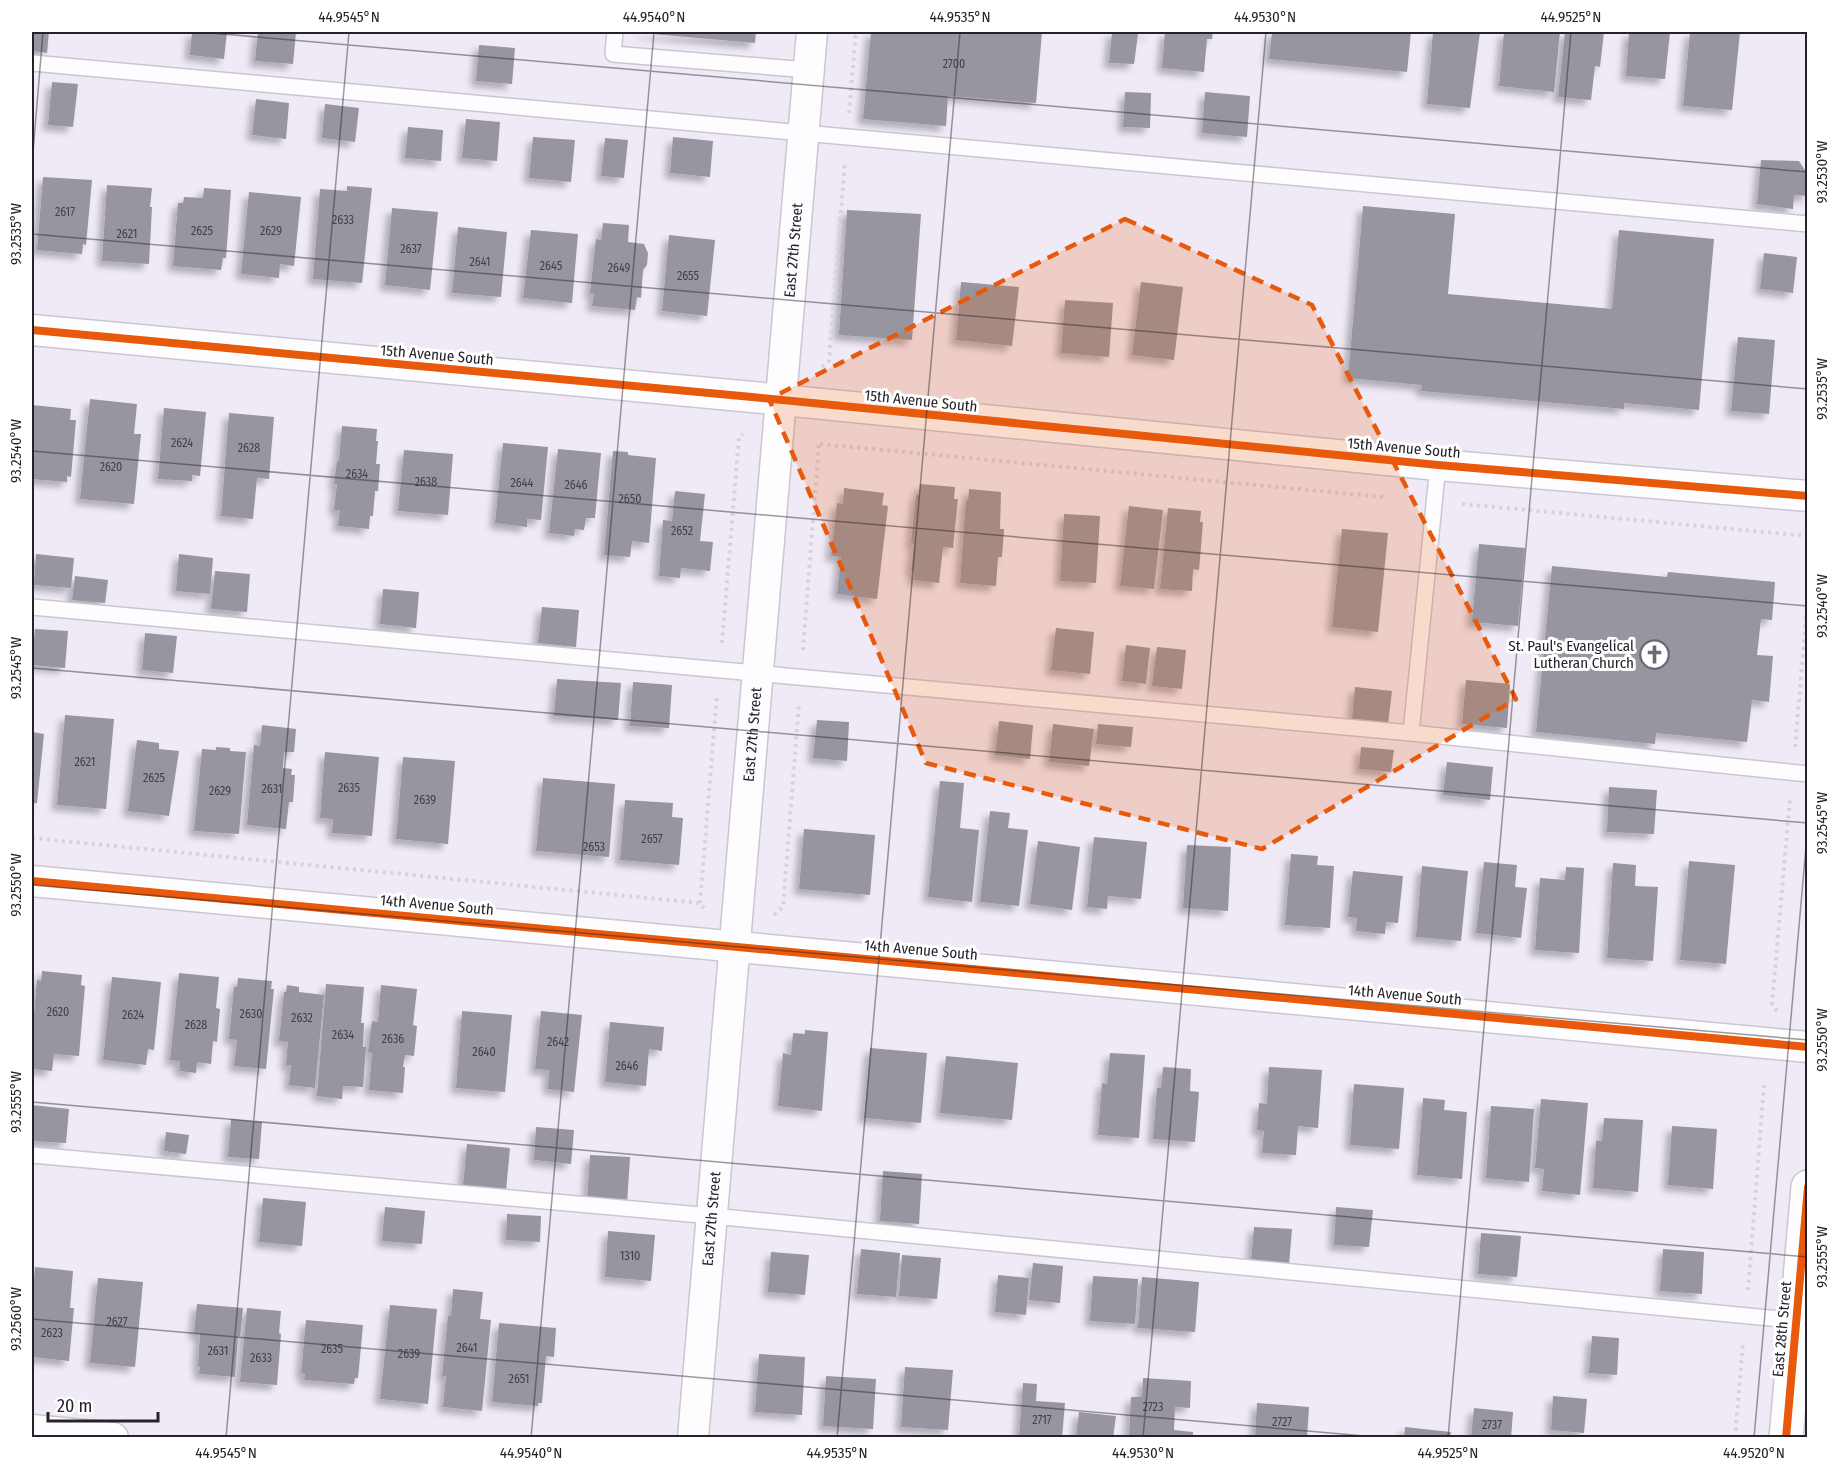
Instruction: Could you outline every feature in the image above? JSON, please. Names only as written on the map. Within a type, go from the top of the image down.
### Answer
[{"type":"street","name":"East 27th Street","points":[[693,1437],[812,32]]},
{"type":"street","name":"15th Avenue South","points":[[32,330],[781,400],[1438,465],[1808,496]]},
{"type":"street","name":"14th Avenue South","points":[[32,881],[1808,1047]]},
{"type":"street","name":"East 28th Street","points":[[1786,1437],[1802,1321],[1808,1187]]},
{"type":"street","points":[[32,1430],[113,1437]]},
{"type":"lane","points":[[615,32],[613,54],[809,70]]},
{"type":"lane","points":[[32,63],[1808,225]]},
{"type":"lane","points":[[1411,733],[1438,465]]},
{"type":"lane","points":[[32,607],[1411,733],[1800,773]]},
{"type":"lane","points":[[32,1155],[712,1216],[1802,1321]]},
{"type":"path","points":[[822,367],[829,361],[856,32]]},
{"type":"path","points":[[820,444],[1808,536]]},
{"type":"path","points":[[1778,1011],[1772,1004],[1800,773],[1808,595]]},
{"type":"path","points":[[32,838],[700,903],[706,911]]},
{"type":"path","points":[[1735,1437],[1764,1085]]},
{"type":"highlighted area","points":[[1125,219],[1312,305],[1516,699],[1262,849],[926,763],[769,399]]},
{"type":"building","points":[[32,32],[49,32],[47,53],[32,51]]},
{"type":"building","points":[[192,32],[227,32],[224,59],[190,55]]},
{"type":"building","points":[[258,32],[296,32],[293,64],[255,61]]},
{"type":"building","points":[[641,32],[756,32],[755,43]]},
{"type":"building","points":[[871,32],[1042,32],[1036,103],[948,96],[946,126],[863,119]]},
{"type":"building","points":[[1112,32],[1151,32],[1150,34],[1138,34],[1134,64],[1109,63]]},
{"type":"building","points":[[1165,32],[1213,32],[1212,39],[1207,39],[1204,72],[1162,68]]},
{"type":"building","points":[[1272,32],[1411,32],[1407,72],[1269,59]]},
{"type":"building","points":[[1433,32],[1480,32],[1470,108],[1427,104]]},
{"type":"building","points":[[1504,32],[1560,32],[1554,92],[1499,86]]},
{"type":"building","points":[[1565,32],[1604,32],[1600,67],[1595,66],[1591,100],[1558,97]]},
{"type":"building","points":[[1629,32],[1670,32],[1665,79],[1626,76]]},
{"type":"building","points":[[1690,32],[1740,32],[1732,110],[1683,106]]},
{"type":"building","points":[[479,45],[515,48],[512,84],[476,81]]},
{"type":"building","points":[[52,82],[78,84],[73,127],[48,125]]},
{"type":"building","points":[[1125,92],[1151,93],[1150,128],[1123,127]]},
{"type":"building","points":[[1205,92],[1250,96],[1247,137],[1202,133]]},
{"type":"building","points":[[256,99],[289,103],[286,139],[252,135]]},
{"type":"building","points":[[325,104],[359,108],[355,142],[322,138]]},
{"type":"building","points":[[466,119],[500,122],[497,161],[462,158]]},
{"type":"building","points":[[408,127],[443,130],[441,161],[405,158]]},
{"type":"building","points":[[533,137],[575,140],[571,182],[529,178]]},
{"type":"building","points":[[673,137],[713,141],[710,177],[670,173]]},
{"type":"building","points":[[605,138],[628,140],[624,178],[601,176]]},
{"type":"building","points":[[1761,160],[1799,161],[1808,175],[1808,196],[1794,195],[1793,209],[1757,204]]},
{"type":"building","points":[[43,177],[92,180],[86,245],[83,244],[82,254],[37,250]]},
{"type":"building","points":[[107,185],[152,188],[149,264],[102,261]]},
{"type":"building","points":[[347,186],[372,188],[362,283],[313,279],[320,189],[347,191]]},
{"type":"building","points":[[204,188],[231,190],[226,258],[223,258],[221,270],[173,266],[178,203],[183,203],[184,197],[203,198]]},
{"type":"building","points":[[249,192],[301,197],[294,266],[280,264],[279,278],[241,274]]},
{"type":"building","points":[[1363,206],[1455,214],[1448,294],[1612,309],[1619,230],[1714,239],[1699,410],[1624,403],[1624,409],[1421,391],[1422,385],[1348,378]]},
{"type":"building","points":[[392,208],[438,212],[430,290],[385,285]]},
{"type":"building","points":[[847,210],[921,214],[912,340],[839,335]]},
{"type":"building","points":[[603,223],[629,225],[628,242],[644,244],[648,253],[647,265],[643,270],[641,298],[637,297],[635,310],[592,306],[594,293],[590,293],[596,239],[601,240]]},
{"type":"building","points":[[458,227],[507,232],[501,297],[452,293]]},
{"type":"building","points":[[531,230],[578,234],[572,303],[523,298]]},
{"type":"building","points":[[669,235],[715,240],[707,316],[662,311]]},
{"type":"building","points":[[1764,253],[1797,257],[1793,293],[1760,289]]},
{"type":"building","points":[[961,282],[1019,287],[1012,346],[956,340]]},
{"type":"building","points":[[1141,282],[1183,287],[1174,360],[1132,355]]},
{"type":"building","points":[[1065,300],[1113,303],[1109,357],[1061,353]]},
{"type":"building","points":[[1738,337],[1775,340],[1769,414],[1731,411]]},
{"type":"building","points":[[90,399],[137,404],[134,434],[141,434],[134,504],[80,499]]},
{"type":"building","points":[[32,405],[71,409],[70,420],[76,420],[71,477],[67,476],[67,482],[32,479]]},
{"type":"building","points":[[164,408],[206,412],[200,476],[192,475],[192,481],[158,479]]},
{"type":"building","points":[[229,413],[274,417],[269,479],[257,478],[253,519],[221,516]]},
{"type":"building","points":[[342,426],[377,429],[376,464],[380,464],[378,491],[375,491],[373,516],[370,516],[369,529],[338,526],[340,510],[334,510],[337,484],[334,484],[337,461],[339,461]]},
{"type":"building","points":[[503,443],[548,447],[541,520],[527,519],[527,527],[495,523]]},
{"type":"building","points":[[558,449],[601,453],[595,518],[586,518],[584,530],[575,529],[574,536],[549,533]]},
{"type":"building","points":[[404,450],[453,454],[448,515],[398,511]]},
{"type":"building","points":[[613,451],[656,458],[649,543],[632,541],[630,557],[604,555]]},
{"type":"building","points":[[920,484],[955,487],[954,499],[958,499],[953,548],[943,547],[939,583],[913,580],[914,571],[911,571],[914,544],[911,543],[916,495],[919,495]]},
{"type":"building","points":[[844,488],[884,493],[882,505],[888,506],[877,599],[837,594],[841,557],[831,556],[837,503],[843,504]]},
{"type":"building","points":[[969,489],[1001,492],[1000,529],[1004,529],[1002,557],[998,557],[996,586],[960,583],[966,500],[968,501]]},
{"type":"building","points":[[675,491],[705,494],[700,541],[713,542],[710,571],[681,568],[680,578],[659,576],[663,520],[672,521]]},
{"type":"building","points":[[1129,506],[1163,510],[1154,589],[1120,586]]},
{"type":"building","points":[[1168,508],[1201,511],[1200,522],[1203,522],[1199,570],[1193,569],[1192,591],[1160,589]]},
{"type":"building","points":[[1064,514],[1100,516],[1096,583],[1060,581]]},
{"type":"building","points":[[1342,529],[1388,533],[1378,632],[1332,627]]},
{"type":"building","points":[[1479,544],[1525,548],[1518,626],[1472,622]]},
{"type":"building","points":[[36,554],[74,558],[71,588],[34,585]]},
{"type":"building","points":[[179,554],[213,558],[210,594],[176,591]]},
{"type":"building","name":"St. Paul's Evangelical Lutheran Church","points":[[1552,566],[1667,577],[1668,572],[1775,582],[1772,620],[1761,619],[1757,655],[1773,656],[1769,702],[1752,700],[1747,742],[1656,733],[1655,744],[1536,732]]},
{"type":"building","points":[[215,571],[250,574],[247,612],[211,609]]},
{"type":"building","points":[[75,576],[108,580],[105,603],[72,600]]},
{"type":"building","points":[[383,589],[419,592],[416,628],[380,624]]},
{"type":"building","points":[[542,607],[579,610],[576,647],[538,643]]},
{"type":"building","points":[[1056,628],[1094,632],[1090,674],[1051,670]]},
{"type":"building","points":[[35,629],[68,631],[65,668],[32,665]]},
{"type":"building","points":[[145,633],[177,636],[173,673],[142,670]]},
{"type":"building","points":[[1126,645],[1150,648],[1146,684],[1122,681]]},
{"type":"building","points":[[1157,647],[1186,650],[1182,689],[1152,686]]},
{"type":"building","points":[[557,679],[621,683],[618,720],[554,716]]},
{"type":"building","points":[[1466,680],[1510,684],[1507,728],[1462,724]]},
{"type":"building","points":[[633,682],[672,685],[669,728],[630,726]]},
{"type":"building","points":[[1355,687],[1392,691],[1388,724],[1352,720]]},
{"type":"building","points":[[65,715],[114,719],[106,809],[57,805]]},
{"type":"building","points":[[817,720],[849,722],[847,761],[813,758]]},
{"type":"building","points":[[999,721],[1033,725],[1030,759],[995,755]]},
{"type":"building","points":[[1053,724],[1094,729],[1089,766],[1049,762]]},
{"type":"building","points":[[1098,724],[1133,727],[1131,747],[1096,744]]},
{"type":"building","points":[[262,725],[296,729],[294,752],[284,752],[283,768],[292,769],[291,775],[295,775],[293,802],[289,802],[286,829],[247,825],[254,745],[260,746]]},
{"type":"building","points":[[32,732],[44,734],[37,803],[32,803]]},
{"type":"building","points":[[137,740],[159,743],[159,749],[179,751],[169,816],[128,811]]},
{"type":"building","points":[[216,747],[246,752],[239,834],[194,831],[202,749],[216,750]]},
{"type":"building","points":[[1361,747],[1394,750],[1391,772],[1359,769]]},
{"type":"building","points":[[325,752],[379,757],[372,836],[332,833],[333,819],[320,818]]},
{"type":"building","points":[[403,757],[455,761],[448,844],[396,839]]},
{"type":"building","points":[[1447,762],[1493,767],[1490,800],[1443,795]]},
{"type":"building","points":[[543,778],[615,784],[609,857],[536,851]]},
{"type":"building","points":[[940,781],[964,783],[960,828],[979,830],[972,902],[928,897]]},
{"type":"building","points":[[1609,787],[1657,790],[1654,834],[1607,832]]},
{"type":"building","points":[[625,800],[673,803],[672,817],[683,818],[679,865],[620,860]]},
{"type":"building","points":[[990,811],[1010,813],[1008,828],[1028,830],[1019,906],[980,902]]},
{"type":"building","points":[[804,829],[875,835],[870,895],[799,889]]},
{"type":"building","points":[[1094,837],[1147,842],[1141,899],[1108,896],[1107,909],[1087,907]]},
{"type":"building","points":[[1038,841],[1080,847],[1072,910],[1030,904]]},
{"type":"building","points":[[1187,845],[1231,847],[1228,911],[1183,908]]},
{"type":"building","points":[[1291,854],[1318,856],[1317,865],[1334,866],[1330,928],[1285,925]]},
{"type":"building","points":[[1689,861],[1735,865],[1726,964],[1680,960]]},
{"type":"building","points":[[1484,862],[1517,865],[1515,887],[1527,888],[1521,938],[1476,933]]},
{"type":"building","points":[[1613,863],[1636,865],[1635,886],[1658,887],[1653,961],[1607,958]]},
{"type":"building","points":[[1422,866],[1468,871],[1461,941],[1416,937]]},
{"type":"building","points":[[1566,867],[1584,868],[1579,953],[1535,950],[1540,878],[1565,880]]},
{"type":"building","points":[[1353,871],[1403,876],[1398,923],[1386,922],[1385,934],[1356,931],[1357,918],[1348,917]]},
{"type":"building","points":[[42,971],[82,975],[81,985],[85,986],[79,1056],[54,1054],[52,1071],[32,1069],[37,980],[41,981]]},
{"type":"building","points":[[179,973],[219,977],[216,1008],[220,1009],[217,1042],[213,1041],[211,1064],[197,1062],[196,1073],[180,1071],[180,1061],[170,1060]]},
{"type":"building","points":[[112,977],[161,982],[154,1050],[148,1049],[146,1065],[103,1060]]},
{"type":"building","points":[[238,978],[272,981],[271,989],[274,989],[266,1069],[234,1066],[237,1040],[229,1039],[234,987],[237,987]]},
{"type":"building","points":[[326,984],[364,987],[361,1023],[364,1023],[363,1047],[366,1047],[363,1087],[343,1086],[342,1099],[317,1096]]},
{"type":"building","points":[[287,985],[299,987],[299,992],[324,995],[315,1088],[289,1085],[291,1065],[286,1065],[288,1042],[279,1041],[284,992],[286,992]]},
{"type":"building","points":[[381,985],[417,989],[413,1025],[417,1026],[414,1056],[405,1055],[403,1093],[369,1090],[372,1053],[368,1052],[372,1021],[378,1022]]},
{"type":"building","points":[[462,1011],[512,1015],[505,1092],[456,1088]]},
{"type":"building","points":[[541,1011],[582,1015],[574,1092],[548,1089],[549,1070],[535,1069]]},
{"type":"building","points":[[610,1022],[664,1027],[662,1051],[649,1049],[646,1086],[605,1082]]},
{"type":"building","points":[[805,1030],[828,1032],[822,1111],[778,1106],[783,1053],[791,1055],[793,1033],[805,1034]]},
{"type":"building","points":[[870,1048],[927,1053],[921,1123],[864,1118]]},
{"type":"building","points":[[1110,1053],[1145,1055],[1139,1138],[1098,1135],[1102,1083],[1107,1084]]},
{"type":"building","points":[[946,1056],[1018,1063],[1012,1120],[940,1113]]},
{"type":"building","points":[[1163,1067],[1191,1069],[1190,1091],[1199,1092],[1195,1142],[1153,1139],[1157,1088],[1161,1088]]},
{"type":"building","points":[[1269,1067],[1322,1070],[1318,1128],[1298,1126],[1296,1155],[1262,1153],[1264,1131],[1257,1130],[1259,1103],[1267,1104]]},
{"type":"building","points":[[1354,1084],[1404,1088],[1399,1149],[1350,1145]]},
{"type":"building","points":[[1423,1098],[1445,1100],[1444,1110],[1467,1112],[1462,1179],[1417,1175]]},
{"type":"building","points":[[1541,1099],[1588,1103],[1580,1195],[1542,1191],[1544,1169],[1535,1168]]},
{"type":"building","points":[[32,1105],[69,1109],[66,1143],[32,1141]]},
{"type":"building","points":[[1491,1106],[1534,1109],[1529,1182],[1486,1178]]},
{"type":"building","points":[[1604,1118],[1643,1120],[1638,1192],[1593,1188],[1596,1141],[1602,1141]]},
{"type":"building","points":[[231,1119],[262,1122],[259,1159],[228,1157]]},
{"type":"building","points":[[1672,1126],[1717,1129],[1713,1189],[1668,1185]]},
{"type":"building","points":[[536,1127],[574,1130],[571,1164],[534,1160]]},
{"type":"building","points":[[166,1132],[189,1135],[186,1154],[164,1151]]},
{"type":"building","points":[[467,1144],[510,1148],[506,1190],[463,1186]]},
{"type":"building","points":[[590,1155],[630,1157],[627,1204],[587,1202]]},
{"type":"building","points":[[883,1171],[922,1174],[919,1224],[880,1221]]},
{"type":"building","points":[[263,1198],[306,1202],[302,1246],[259,1242]]},
{"type":"building","points":[[385,1207],[425,1211],[422,1244],[382,1241]]},
{"type":"building","points":[[1336,1207],[1373,1210],[1369,1247],[1334,1245]]},
{"type":"building","points":[[507,1214],[541,1216],[540,1242],[506,1240]]},
{"type":"building","points":[[1254,1227],[1292,1229],[1289,1265],[1251,1262]]},
{"type":"building","points":[[608,1231],[655,1235],[651,1281],[605,1277]]},
{"type":"building","points":[[1481,1233],[1521,1236],[1517,1277],[1478,1274]]},
{"type":"building","points":[[861,1249],[900,1253],[896,1297],[857,1294]]},
{"type":"building","points":[[1663,1249],[1704,1252],[1702,1294],[1660,1291]]},
{"type":"building","points":[[771,1252],[809,1255],[805,1295],[768,1292]]},
{"type":"building","points":[[902,1255],[941,1258],[937,1299],[899,1296]]},
{"type":"building","points":[[1033,1263],[1063,1266],[1060,1303],[1029,1300]]},
{"type":"building","points":[[35,1267],[73,1271],[70,1308],[74,1308],[69,1361],[32,1357]]},
{"type":"building","points":[[998,1275],[1029,1278],[1026,1315],[995,1312]]},
{"type":"building","points":[[1093,1276],[1138,1279],[1135,1324],[1090,1321]]},
{"type":"building","points":[[1142,1277],[1199,1282],[1195,1332],[1138,1328]]},
{"type":"building","points":[[98,1278],[143,1282],[135,1367],[90,1363]]},
{"type":"building","points":[[453,1289],[483,1292],[480,1319],[491,1320],[482,1411],[443,1407],[446,1376],[442,1376]]},
{"type":"building","points":[[197,1304],[243,1308],[235,1377],[199,1374],[200,1334],[194,1333]]},
{"type":"building","points":[[390,1305],[437,1309],[428,1404],[380,1399]]},
{"type":"building","points":[[247,1308],[281,1311],[277,1385],[240,1382]]},
{"type":"building","points":[[306,1320],[363,1325],[358,1378],[355,1378],[354,1384],[304,1380],[305,1374],[301,1373]]},
{"type":"building","points":[[499,1323],[556,1328],[554,1357],[546,1356],[542,1403],[538,1403],[538,1406],[492,1402]]},
{"type":"building","points":[[1592,1336],[1619,1338],[1617,1375],[1589,1373]]},
{"type":"building","points":[[759,1354],[805,1357],[802,1415],[755,1412]]},
{"type":"building","points":[[905,1367],[953,1370],[948,1430],[901,1427]]},
{"type":"building","points":[[826,1376],[876,1379],[873,1429],[823,1426]]},
{"type":"building","points":[[1143,1378],[1191,1381],[1190,1408],[1175,1407],[1174,1430],[1193,1432],[1193,1438],[1129,1438],[1131,1397],[1142,1397]]},
{"type":"building","points":[[1023,1383],[1037,1384],[1036,1401],[1065,1403],[1062,1438],[1019,1438]]},
{"type":"building","points":[[1553,1396],[1587,1399],[1584,1433],[1551,1430]]},
{"type":"building","points":[[1257,1403],[1309,1407],[1307,1438],[1255,1438]]},
{"type":"building","points":[[1474,1408],[1513,1412],[1511,1438],[1471,1438]]},
{"type":"building","points":[[1079,1412],[1116,1416],[1113,1438],[1076,1438]]},
{"type":"building","points":[[1405,1427],[1451,1432],[1450,1438],[1404,1438]]},
{"type":"cycle path","points":[[32,330],[752,397],[1438,465],[1808,496]]},
{"type":"cycle path","points":[[32,881],[1808,1047]]},
{"type":"cycle path","points":[[1786,1438],[1808,1187]]},
{"type":"place","name":"St. Paul's Evangelical Lutheran Church","points":[[1655,655]]}]
